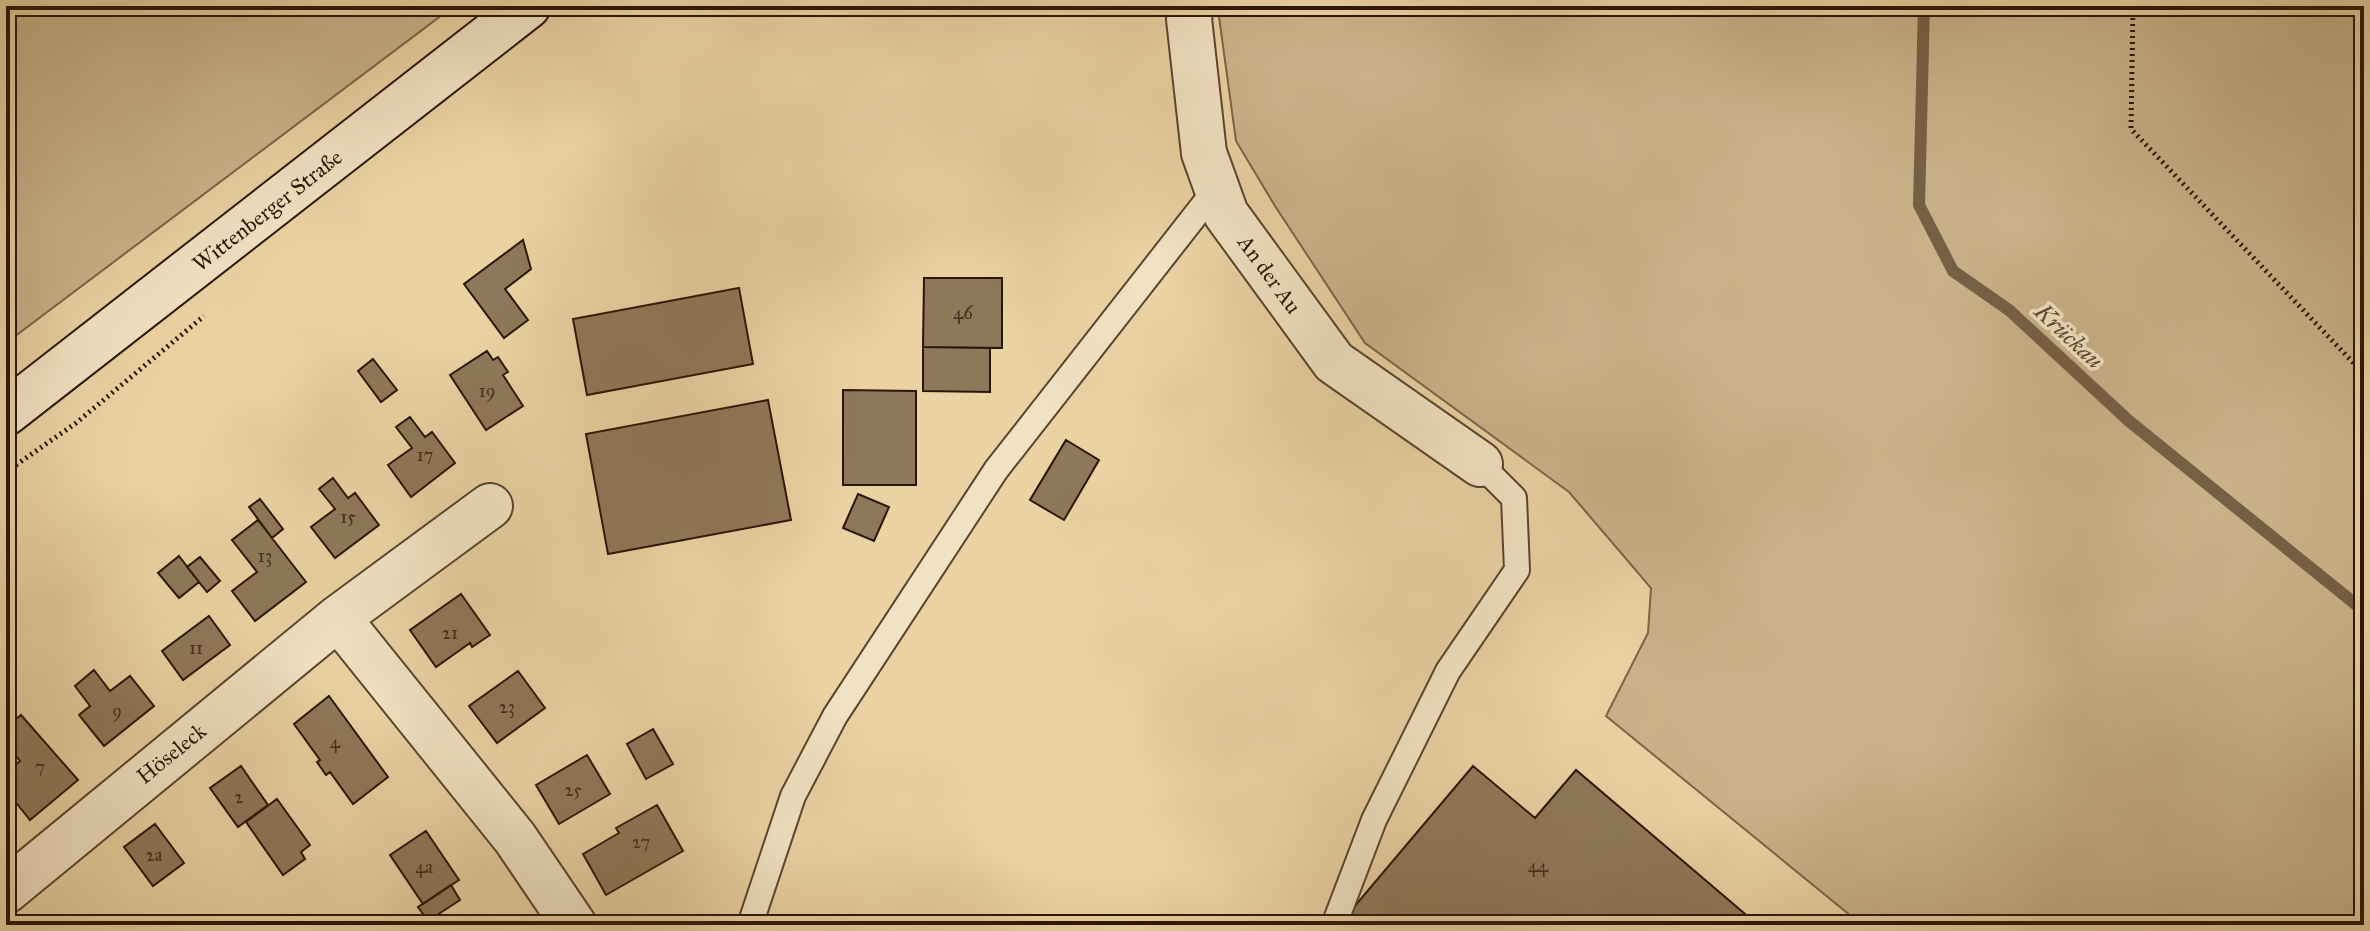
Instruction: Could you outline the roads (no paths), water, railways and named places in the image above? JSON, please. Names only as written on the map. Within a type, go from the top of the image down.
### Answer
[{"type":"street","name":"Wittenberger Straße","points":[[6,413],[528,6]]},
{"type":"street","name":"An der Au","points":[[1191,6],[1189,19],[1204,153],[1226,214],[1334,362],[1480,464]]},
{"type":"street","name":"Höseleck","points":[[6,891],[338,618],[490,506]]},
{"type":"street","points":[[338,618],[515,838],[574,925]]},
{"type":"lane","points":[[750,925],[793,796],[835,716],[996,470],[1216,189]]},
{"type":"lane","points":[[1334,925],[1374,820],[1448,671],[1517,570],[1514,498],[1480,464]]},
{"type":"waterway","name":"Krückau","points":[[1924,6],[1919,205],[1953,271],[2009,310],[2129,421],[2364,611]]}]
